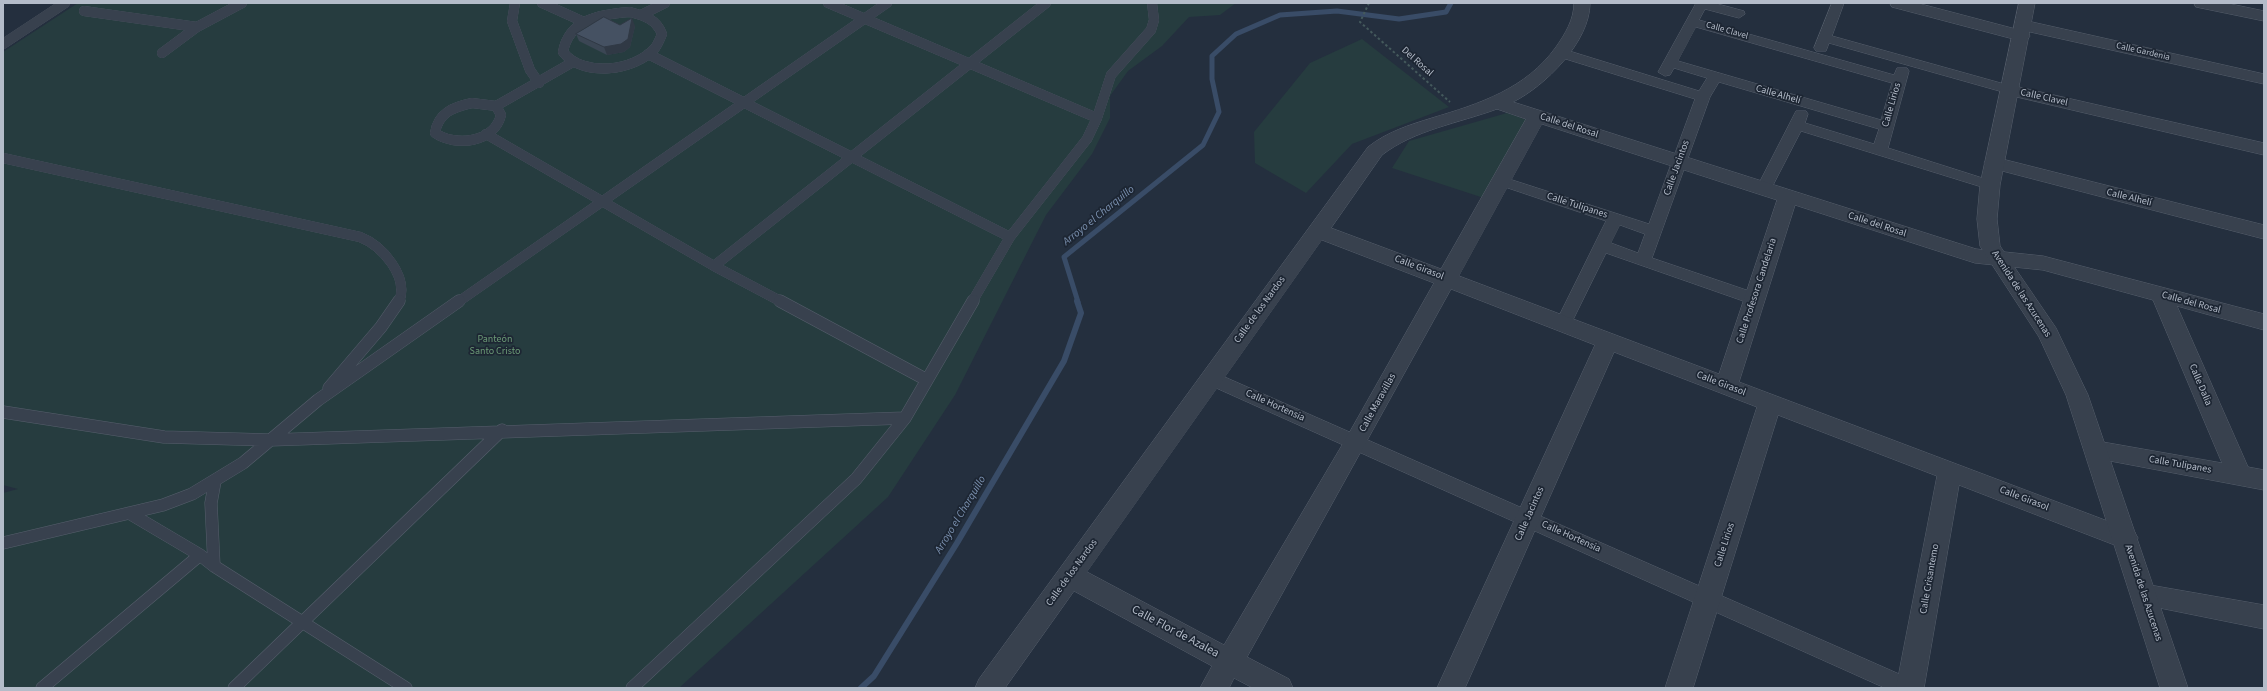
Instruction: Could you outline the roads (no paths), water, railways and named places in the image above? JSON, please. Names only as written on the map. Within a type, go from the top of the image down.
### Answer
[{"type":"street","name":"Calle de los Nardos","points":[[989,688],[1371,155],[1384,143],[1396,137],[1496,102],[1532,84],[1544,74],[1561,53],[1579,23],[1582,3]]},
{"type":"street","points":[[1659,84],[1701,3]]},
{"type":"street","name":"Calle Clavel","points":[[1701,3],[1742,8]]},
{"type":"street","points":[[1817,57],[1838,3]]},
{"type":"street","name":"Calle Gardenia","points":[[1898,3],[2022,30],[2264,79]]},
{"type":"street","name":"Avenida de las Azucenas","points":[[2027,3],[1990,185],[1987,219],[1990,246],[1997,259],[2033,310],[2059,356],[2077,394],[2097,450],[2174,688]]},
{"type":"street","points":[[2202,3],[2264,16]]},
{"type":"street","points":[[1731,33],[1742,8]]},
{"type":"street","name":"Calle Clavel","points":[[1692,22],[1899,81]]},
{"type":"street","name":"Calle Clavel","points":[[1825,38],[2010,90],[2264,149]]},
{"type":"street","points":[[1561,53],[1703,97]]},
{"type":"street","name":"Calle Lirios","points":[[1880,150],[1906,60]]},
{"type":"street","name":"Calle Alhelí","points":[[1670,62],[1886,126]]},
{"type":"street","name":"Calle Jacintos","points":[[1643,261],[1703,97],[1714,76]]},
{"type":"street","name":"Calle del Rosal","points":[[1496,102],[1955,250],[1997,259],[2042,263],[2264,322]]},
{"type":"street","points":[[1764,189],[1797,125],[1804,102]]},
{"type":"street","name":"Calle Maravillas","points":[[1214,688],[1356,442],[1537,116]]},
{"type":"street","points":[[1797,125],[1990,185]]},
{"type":"street","name":"Calle Alhelí","points":[[1994,164],[2264,232]]},
{"type":"street","name":"Calle Tulipanes","points":[[1501,181],[1654,232]]},
{"type":"street","name":"Calle Profesora Candelaria","points":[[1726,386],[1788,197]]},
{"type":"street","points":[[1563,324],[1615,219]]},
{"type":"street","name":"Calle Girasol","points":[[1317,230],[2125,538]]},
{"type":"street","points":[[1602,246],[1754,299]]},
{"type":"street","name":"Calle Dalia","points":[[2161,294],[2238,475]]},
{"type":"street","name":"Calle Jacintos","points":[[1451,688],[1608,341]]},
{"type":"street","name":"Calle Hortensia","points":[[1211,378],[1909,688]]},
{"type":"street","name":"Calle Lirios","points":[[1679,688],[1770,402]]},
{"type":"street","name":"Calle Tulipanes","points":[[2097,450],[2264,480]]},
{"type":"street","name":"Calle Crisantemo","points":[[1909,688],[1950,471]]},
{"type":"street","name":"Calle Flor de Azalea","points":[[1070,576],[1279,688]]},
{"type":"street","points":[[2144,595],[2264,618]]},
{"type":"lane","points":[[3,44],[65,3]]},
{"type":"lane","points":[[162,53],[197,27],[242,3]]},
{"type":"lane","points":[[515,3],[512,21],[530,70],[539,83]]},
{"type":"lane","points":[[542,3],[584,22]]},
{"type":"lane","points":[[641,15],[665,3]]},
{"type":"lane","points":[[828,3],[864,20],[1097,118]]},
{"type":"lane","points":[[3,543],[163,505],[192,494],[215,481],[243,463],[318,400],[887,3]]},
{"type":"lane","points":[[714,266],[971,64],[1046,3]]},
{"type":"lane","points":[[632,688],[856,479],[905,418],[1010,237],[1086,139],[1097,118],[1112,75],[1125,57],[1145,39],[1151,30],[1154,20],[1152,3]]},
{"type":"lane","points":[[84,11],[197,27]]},
{"type":"lane","points":[[630,12],[641,15],[650,17],[659,24],[662,34],[656,47],[648,54],[633,61],[611,67],[591,68],[573,62],[563,52],[563,42],[572,30],[584,22],[614,13],[630,12]]},
{"type":"lane","points":[[648,54],[1010,237]]},
{"type":"lane","points":[[496,106],[539,83],[573,62]]},
{"type":"lane","points":[[480,102],[496,106],[502,116],[500,122],[486,134],[471,140],[455,142],[439,138],[435,133],[434,128],[442,115],[459,106],[480,102]]},
{"type":"lane","points":[[486,134],[714,266],[928,380]]},
{"type":"lane","points":[[3,158],[344,232],[365,238],[376,244],[386,253],[402,285],[399,303],[318,400]]},
{"type":"lane","points":[[3,412],[128,433],[179,438],[270,440],[502,430],[905,418]]},
{"type":"lane","points":[[234,688],[502,430]]},
{"type":"lane","points":[[214,566],[211,503],[215,481]]},
{"type":"lane","points":[[129,513],[200,555],[214,566],[406,688]]},
{"type":"lane","points":[[42,688],[200,555]]},
{"type":"waterway","name":"Arroyo el Charquillo","points":[[1078,302],[1064,257],[1203,145],[1219,112],[1212,79],[1212,56],[1236,34],[1280,15],[1337,11],[1399,19],[1446,12],[1451,3]]},
{"type":"waterway","name":"Arroyo el Charquillo","points":[[861,688],[874,676],[957,543],[1064,361],[1081,313],[1077,301]]},
{"type":"park label","name":"Panteón Santo Cristo","points":[[495,346]]}]
